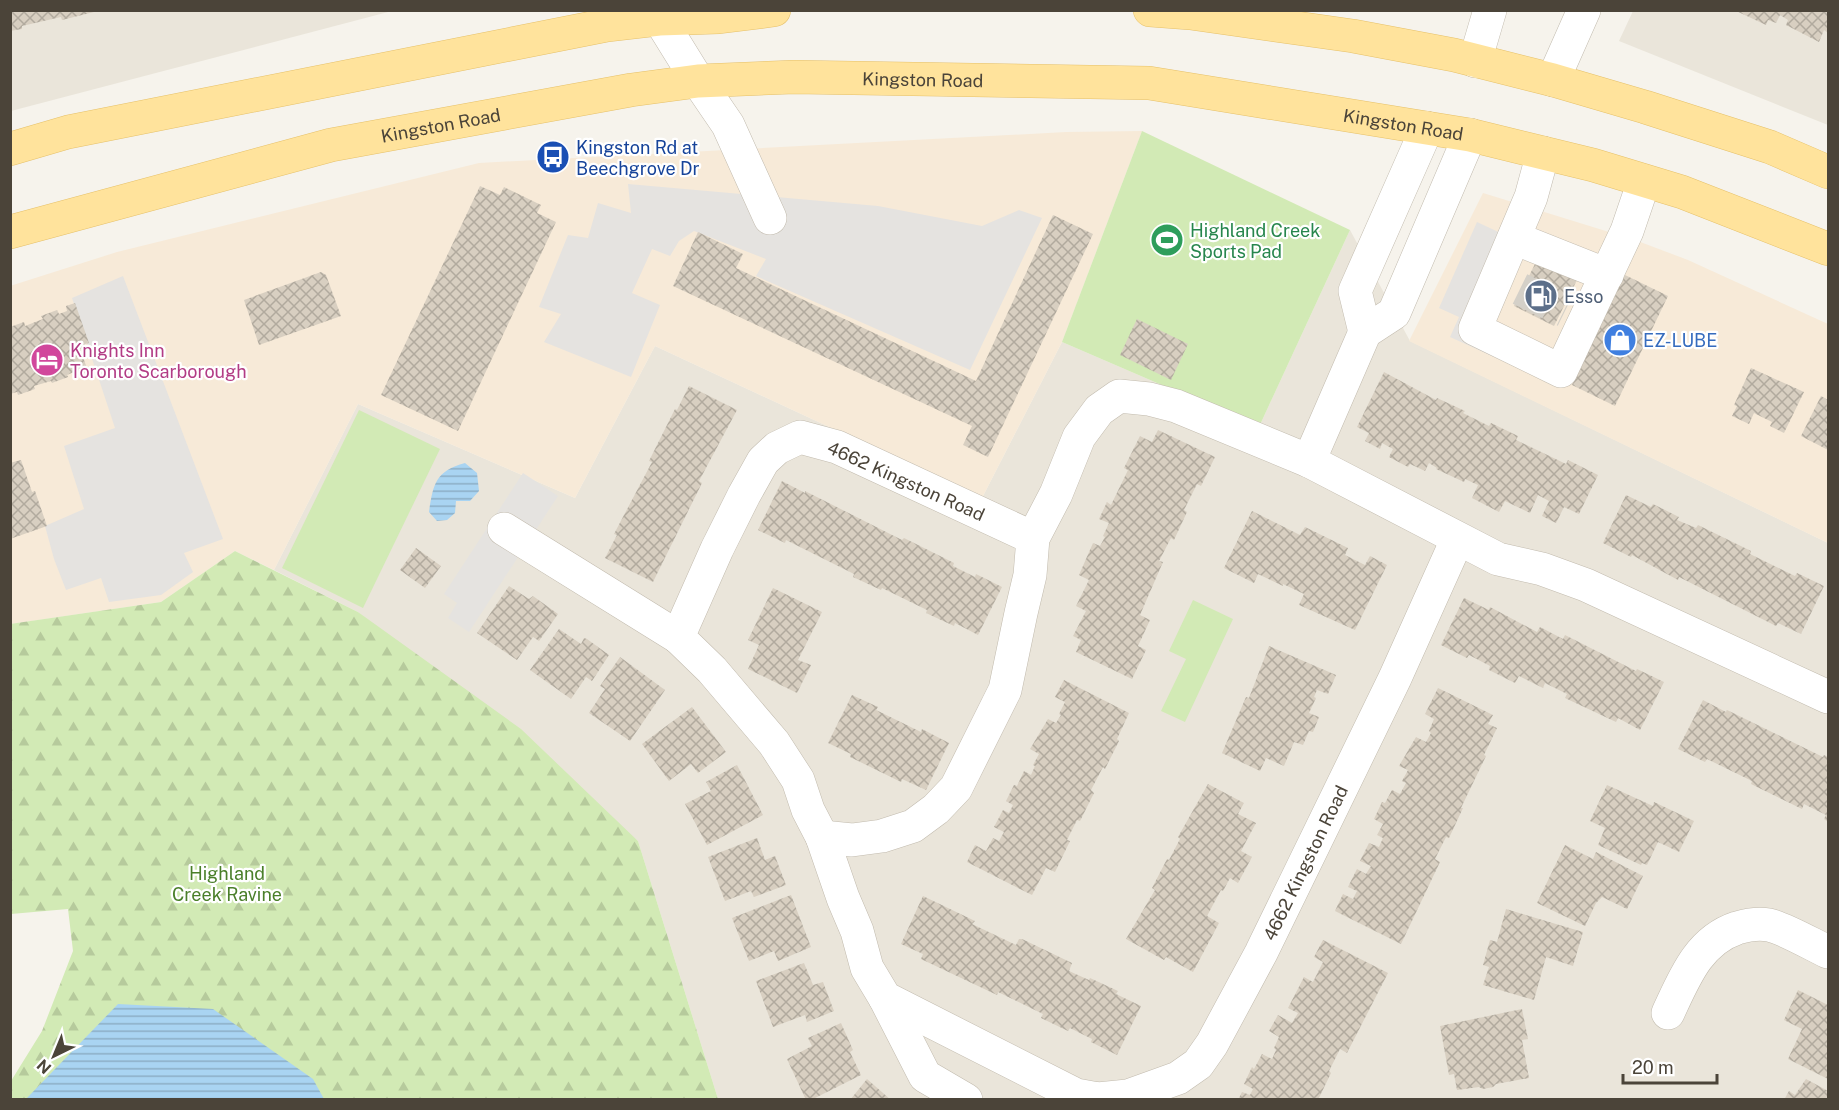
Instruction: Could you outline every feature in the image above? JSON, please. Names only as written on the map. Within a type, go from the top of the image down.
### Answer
[{"type":"main road","points":[[10,149],[68,132],[657,15],[719,17],[774,10]]},
{"type":"main road","points":[[1150,10],[1190,13],[1353,36],[1475,61],[1553,80],[1645,107],[1770,147],[1828,172]]},
{"type":"main road","name":"Kingston Road","points":[[10,232],[331,145],[631,90],[698,81],[794,77],[1149,83],[1470,135],[1593,165],[1682,192],[1828,249]]},
{"type":"street","points":[[1475,61],[1490,10]]},
{"type":"street","points":[[1553,80],[1584,10]]},
{"type":"street","points":[[657,15],[728,124],[770,218]]},
{"type":"street","points":[[1365,332],[1355,291],[1427,128]]},
{"type":"street","points":[[1309,461],[1365,332],[1394,314],[1470,135]]},
{"type":"street","points":[[1543,153],[1531,197],[1514,238],[1508,284],[1475,329],[1561,371],[1575,316],[1607,275],[1627,231],[1644,181]]},
{"type":"street","points":[[1514,238],[1607,275]]},
{"type":"street","points":[[822,837],[852,840],[882,836],[912,826],[936,809],[956,788],[1005,690],[1030,575],[1034,538],[1056,495],[1079,437],[1099,410],[1119,396],[1149,399],[1176,406],[1309,461],[1457,540],[1498,559],[1542,569],[1586,585],[1828,697]]},
{"type":"street","name":"4662 Kingston Road","points":[[678,637],[717,549],[763,461],[777,448],[800,437],[837,447],[1034,538]]},
{"type":"street","points":[[504,529],[678,637],[712,670],[774,743],[798,780],[808,810],[822,837],[857,931],[867,968],[926,1076],[966,1100]]},
{"type":"street","name":"4662 Kingston Road","points":[[885,998],[1069,1097],[1098,1099],[1128,1096],[1178,1078],[1198,1064],[1212,1044],[1266,942],[1395,678],[1457,540]]},
{"type":"street","points":[[1668,1013],[1687,973],[1700,953],[1715,939],[1732,930],[1752,925],[1771,925],[1828,952]]},
{"type":"shaded area","points":[[11,11],[392,11],[11,111]]},
{"type":"shaded area","points":[[1633,11],[1828,11],[1828,125],[1619,41]]},
{"type":"shaded area","points":[[1142,131],[1062,342],[982,498],[655,346],[575,498],[358,404],[274,570],[235,551],[161,602],[11,624],[10,286],[117,252],[479,163],[1066,132]]},
{"type":"shaded area","points":[[628,184],[878,206],[982,226],[1019,210],[1042,218],[970,370],[756,276],[766,259],[694,231],[679,241],[670,256],[652,249],[632,293],[660,305],[631,377],[544,342],[561,314],[539,307],[568,235],[588,238],[598,203],[631,213]]},
{"type":"shaded area","points":[[1483,193],[1635,240],[1688,260],[1828,324],[1828,543],[1409,341]]},
{"type":"shaded area","points":[[1477,222],[1507,236],[1472,314],[1551,383],[1450,337],[1459,317],[1439,308]]},
{"type":"shaded area","points":[[1350,230],[1410,341],[1828,543],[1828,1099],[718,1099],[638,841],[358,612],[274,570],[358,404],[575,498],[655,346],[982,498],[1062,342],[1259,427]]},
{"type":"shaded area","points":[[123,276],[223,539],[184,553],[193,572],[161,595],[109,602],[101,578],[66,590],[45,526],[84,509],[64,446],[115,428],[72,298]]},
{"type":"shaded area","points":[[523,473],[558,496],[469,632],[448,618],[457,603],[444,594]]},
{"type":"green space","points":[[1142,131],[1350,230],[1259,427],[1062,342]]},
{"type":"green space","points":[[359,410],[440,449],[363,608],[282,568]]},
{"type":"green space","name":"Highland Creek Ravine","points":[[235,551],[358,612],[521,729],[638,841],[718,1099],[11,1099],[11,1081],[42,1031],[73,951],[68,909],[11,914],[10,624],[161,602]]},
{"type":"green space","points":[[1193,600],[1233,619],[1185,722],[1161,711],[1186,659],[1169,651]]},
{"type":"water","points":[[465,463],[477,473],[479,491],[470,501],[456,501],[455,513],[447,520],[437,521],[429,512],[437,480],[447,470]]},
{"type":"water","points":[[118,1004],[213,1009],[313,1079],[324,1099],[26,1099]]},
{"type":"building","points":[[10,10],[98,11],[62,20],[61,17],[10,31]]},
{"type":"building","points":[[1734,10],[1828,10],[1828,33],[1824,30],[1819,42],[1786,25],[1788,20],[1780,15],[1776,23],[1768,20],[1766,25]]},
{"type":"building","points":[[480,186],[500,195],[504,187],[541,205],[537,213],[556,222],[458,431],[381,395]]},
{"type":"building","points":[[1053,215],[1093,234],[988,457],[963,445],[972,426],[673,286],[698,232],[743,254],[736,268],[976,381]]},
{"type":"building","points":[[1541,252],[1581,272],[1554,326],[1514,306]]},
{"type":"building","points":[[321,272],[326,275],[341,316],[259,345],[244,300]]},
{"type":"building","name":"EZ-LUBE","points":[[1625,275],[1668,296],[1615,406],[1572,385]]},
{"type":"building","name":"Knights Inn Toronto Scarborough","points":[[75,303],[89,343],[80,349],[88,371],[75,376],[74,372],[67,375],[68,377],[34,386],[35,389],[18,395],[17,392],[10,394],[10,327],[24,322],[25,326],[57,310],[59,314],[67,311],[66,306]]},
{"type":"building","points":[[1137,319],[1188,344],[1171,380],[1120,355]]},
{"type":"building","points":[[1751,368],[1804,392],[1784,433],[1770,426],[1772,422],[1754,413],[1749,424],[1732,416],[1737,406],[1734,405]]},
{"type":"building","points":[[1384,372],[1436,400],[1437,398],[1465,411],[1463,413],[1489,426],[1491,423],[1518,436],[1516,440],[1566,464],[1568,460],[1598,475],[1579,514],[1564,507],[1556,523],[1542,516],[1549,501],[1538,495],[1530,513],[1505,501],[1499,512],[1472,498],[1478,485],[1465,479],[1464,482],[1436,469],[1429,463],[1425,471],[1410,464],[1408,467],[1389,457],[1393,449],[1382,443],[1380,449],[1365,441],[1369,433],[1357,427]]},
{"type":"building","points":[[689,386],[737,410],[699,481],[702,483],[653,582],[605,558],[617,535],[614,534],[652,462],[649,461]]},
{"type":"building","points":[[1821,396],[1828,400],[1828,450],[1801,436]]},
{"type":"building","points":[[1158,430],[1215,457],[1201,486],[1197,484],[1184,510],[1187,512],[1174,540],[1171,538],[1159,561],[1163,562],[1140,615],[1150,620],[1138,646],[1146,650],[1132,679],[1076,652],[1081,640],[1073,636],[1086,611],[1076,606],[1089,580],[1079,575],[1093,543],[1100,546],[1105,537],[1103,536],[1109,523],[1099,519],[1107,502],[1111,505],[1128,470],[1124,468],[1140,436],[1152,442]]},
{"type":"building","points":[[21,460],[47,526],[10,539],[10,463]]},
{"type":"building","points":[[782,481],[902,540],[904,538],[954,563],[953,566],[975,577],[976,574],[1002,587],[978,635],[955,623],[954,626],[926,613],[927,610],[882,588],[881,590],[853,577],[854,574],[786,540],[785,543],[758,530]]},
{"type":"building","points":[[1626,495],[1651,507],[1653,504],[1679,517],[1677,520],[1696,528],[1698,525],[1795,576],[1797,573],[1824,586],[1801,634],[1778,623],[1776,626],[1679,577],[1678,580],[1632,555],[1631,557],[1603,543]]},
{"type":"building","points":[[1252,511],[1300,535],[1305,527],[1348,548],[1345,555],[1365,565],[1370,556],[1387,565],[1355,630],[1299,605],[1304,594],[1283,584],[1283,586],[1258,574],[1254,583],[1224,568]]},
{"type":"building","points":[[416,548],[441,566],[425,588],[400,570]]},
{"type":"building","points":[[509,586],[529,599],[533,596],[558,614],[539,641],[533,637],[517,660],[477,633]]},
{"type":"building","points":[[773,588],[822,612],[798,660],[811,665],[797,693],[748,669],[759,645],[748,640]]},
{"type":"building","points":[[1464,598],[1489,610],[1490,607],[1537,632],[1540,627],[1563,639],[1565,635],[1636,671],[1637,669],[1664,682],[1640,730],[1618,718],[1616,722],[1565,698],[1567,694],[1545,683],[1543,688],[1519,676],[1515,683],[1489,670],[1490,666],[1469,655],[1467,658],[1441,645]]},
{"type":"building","points":[[559,629],[581,644],[584,638],[587,639],[609,655],[592,681],[586,677],[571,699],[530,670]]},
{"type":"building","points":[[1269,646],[1336,675],[1328,694],[1317,690],[1309,713],[1319,717],[1313,732],[1309,731],[1303,745],[1294,742],[1284,766],[1266,758],[1260,771],[1222,753],[1246,697],[1249,698]]},
{"type":"building","points":[[620,657],[665,690],[630,741],[589,713],[605,689],[600,686]]},
{"type":"building","points":[[1064,680],[1129,713],[1117,739],[1119,741],[1091,790],[1094,793],[1080,821],[1077,820],[1067,840],[1070,841],[1055,872],[1046,868],[1032,895],[967,862],[975,845],[986,851],[993,838],[999,841],[1004,832],[994,827],[1003,810],[1009,813],[1013,805],[1006,801],[1014,785],[1017,786],[1024,771],[1031,775],[1039,754],[1030,749],[1048,719],[1056,723],[1061,715],[1059,714],[1065,702],[1055,697]]},
{"type":"building","points":[[1438,688],[1493,715],[1488,724],[1497,728],[1449,838],[1446,837],[1435,859],[1440,862],[1401,944],[1335,911],[1343,894],[1353,899],[1357,891],[1348,887],[1357,869],[1366,874],[1371,866],[1360,861],[1369,843],[1379,847],[1383,838],[1377,835],[1383,824],[1374,819],[1382,802],[1385,803],[1392,790],[1400,794],[1406,783],[1402,781],[1408,770],[1399,766],[1416,737],[1426,742],[1431,733],[1429,731],[1434,719],[1425,714]]},
{"type":"building","points":[[852,695],[878,707],[876,710],[949,743],[926,790],[902,779],[901,782],[850,757],[851,754],[828,743]]},
{"type":"building","points":[[1703,700],[1823,757],[1824,755],[1828,757],[1828,822],[1824,819],[1826,815],[1804,804],[1802,809],[1707,759],[1705,762],[1678,749]]},
{"type":"building","points":[[692,707],[726,752],[698,773],[691,764],[669,781],[642,744]]},
{"type":"building","points":[[737,765],[763,815],[707,845],[685,804],[711,791],[706,782]]},
{"type":"building","points":[[1208,784],[1244,803],[1238,814],[1256,823],[1241,851],[1252,857],[1238,883],[1230,878],[1207,916],[1219,923],[1193,972],[1166,957],[1164,960],[1126,939],[1155,890],[1152,888]]},
{"type":"building","points":[[1607,785],[1653,806],[1654,802],[1694,821],[1679,852],[1658,842],[1647,865],[1642,863],[1641,865],[1598,845],[1605,828],[1590,821]]},
{"type":"building","points":[[757,838],[765,860],[775,856],[786,885],[754,897],[751,891],[725,901],[708,857]]},
{"type":"building","points":[[1565,845],[1593,859],[1596,852],[1643,876],[1627,909],[1602,897],[1596,903],[1585,926],[1537,903]]},
{"type":"building","points":[[791,895],[811,947],[778,961],[774,951],[749,961],[732,918]]},
{"type":"building","points":[[923,896],[975,921],[972,924],[1016,945],[1019,939],[1022,939],[1072,963],[1069,971],[1118,991],[1116,994],[1141,1006],[1117,1055],[1070,1028],[1068,1031],[1041,1018],[1043,1014],[921,959],[923,954],[901,944]]},
{"type":"building","points":[[1506,909],[1583,932],[1573,966],[1546,957],[1534,1000],[1483,985],[1489,967],[1483,965],[1490,940],[1497,942]]},
{"type":"building","points":[[1323,940],[1388,973],[1347,1053],[1340,1049],[1318,1100],[1238,1100],[1242,1092],[1250,1095],[1253,1089],[1244,1084],[1252,1067],[1254,1069],[1262,1054],[1272,1059],[1279,1037],[1269,1031],[1278,1015],[1292,1023],[1298,1013],[1288,1008],[1304,977],[1313,982],[1323,962],[1314,957]]},
{"type":"building","points":[[804,963],[813,985],[823,982],[834,1011],[807,1022],[805,1015],[773,1027],[756,981]]},
{"type":"building","points":[[1798,990],[1828,1005],[1828,1079],[1788,1059],[1802,1029],[1784,1020]]},
{"type":"building","points":[[1522,1009],[1528,1039],[1522,1040],[1529,1078],[1496,1084],[1483,1089],[1479,1087],[1457,1090],[1454,1074],[1449,1075],[1440,1026]]},
{"type":"building","points":[[841,1023],[853,1050],[850,1052],[861,1075],[811,1100],[806,1100],[787,1059],[812,1046],[808,1038]]},
{"type":"building","points":[[867,1079],[891,1100],[850,1100]]},
{"type":"building","points":[[1806,1079],[1828,1091],[1828,1100],[1784,1100],[1789,1091],[1795,1095]]},
{"type":"tunnel","points":[[1520,289],[1565,311]]},
{"type":"place","name":"Kingston Rd at Beechgrove Dr","points":[[553,157]]},
{"type":"place","name":"Highland Creek Sports Pad","points":[[1167,240]]},
{"type":"place","name":"Esso","points":[[1541,296]]},
{"type":"place","name":"EZ-LUBE","points":[[1620,340]]},
{"type":"place","name":"Knights Inn Toronto Scarborough","points":[[47,360]]}]
